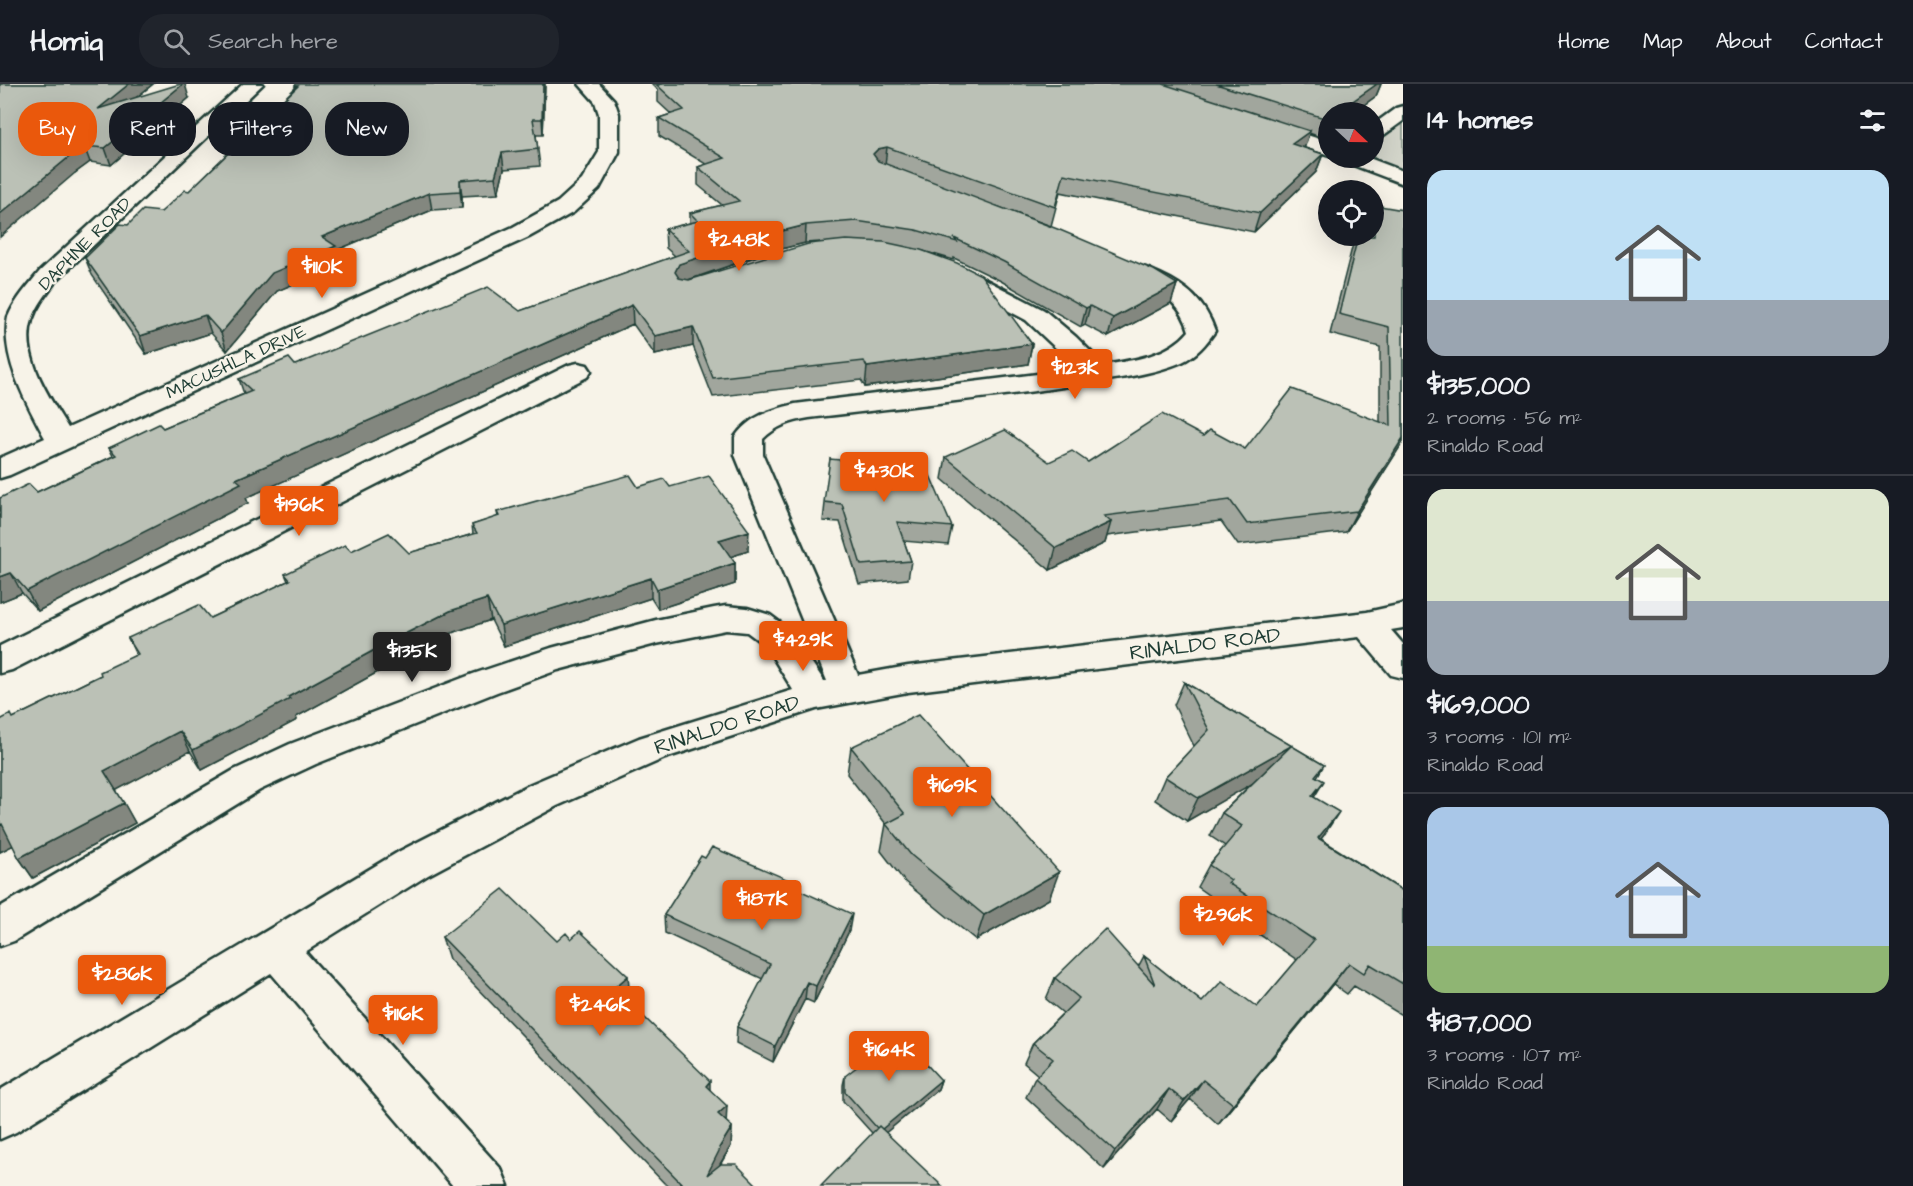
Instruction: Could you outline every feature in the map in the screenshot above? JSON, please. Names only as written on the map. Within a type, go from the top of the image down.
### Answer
[{"type":"street","name":"DAPHNE ROAD","points":[[61,441],[24,369],[16,347],[18,324],[28,302],[48,276],[254,84]]},
{"type":"street","name":"MACUSHLA DRIVE","points":[[0,469],[522,232],[566,207],[591,184],[609,152],[609,114],[604,100],[588,84]]},
{"type":"street","points":[[1384,126],[1403,112]]},
{"type":"street","points":[[1241,120],[1318,145]]},
{"type":"street","points":[[1378,168],[1403,178]]},
{"type":"street","points":[[927,262],[948,269],[1035,315],[1067,342],[1098,374]]},
{"type":"street","points":[[832,694],[749,455],[749,437],[759,425],[775,417],[1098,374],[1172,357],[1192,345],[1202,331],[1198,316],[1189,301],[1158,282],[1117,264]]},
{"type":"street","points":[[0,661],[578,371]]},
{"type":"street","name":"RINALDO ROAD","points":[[0,1116],[414,863],[544,795],[652,748],[832,694],[908,680],[1367,624],[1403,616]]},
{"type":"street","points":[[0,928],[247,780],[303,754],[485,682],[551,660],[656,632],[732,618],[758,623],[771,632],[832,694]]},
{"type":"street","points":[[1367,624],[1403,666]]},
{"type":"street","points":[[275,948],[484,1186]]},
{"type":"shaded area","points":[[1403,124],[1403,180],[1369,168],[1384,168],[1384,136]]},
{"type":"building","points":[[0,84],[129,84],[98,109],[109,106],[109,145],[105,148],[97,147],[97,102],[18,102],[18,156],[70,156],[0,214]]},
{"type":"building","points":[[180,84],[183,84],[161,102],[121,102]]},
{"type":"building","points":[[296,84],[543,84],[542,119],[533,119],[538,149],[502,153],[495,177],[460,180],[460,191],[429,193],[322,237],[336,246],[272,273],[221,333],[205,315],[140,336],[85,258],[120,224],[128,225],[143,210],[161,212],[185,190],[189,191],[225,156],[313,156],[313,102],[281,102],[298,86],[295,86]]},
{"type":"building","points":[[1163,84],[1310,131],[1292,144],[1318,152],[1318,159],[1260,213],[1064,174],[1055,207],[887,147],[878,149],[873,154],[878,161],[1060,230],[1154,270],[1177,284],[1113,318],[1090,306],[1086,308],[1004,262],[954,238],[957,242],[916,230],[856,221],[806,225],[770,234],[679,264],[675,272],[679,278],[689,280],[808,244],[846,240],[884,242],[921,250],[957,263],[981,275],[1032,344],[867,367],[864,361],[713,378],[693,327],[655,336],[632,305],[236,479],[241,483],[27,591],[11,573],[0,577],[0,498],[29,484],[37,492],[116,455],[109,448],[159,424],[163,428],[252,391],[239,379],[289,358],[295,365],[488,287],[520,311],[689,251],[665,229],[698,221],[690,213],[739,201],[698,167],[725,158],[659,118],[684,110],[657,85]]},
{"type":"building","points":[[1216,84],[1377,84],[1351,102],[1318,102],[1318,116]]},
{"type":"building","points":[[1384,207],[1403,210],[1403,438],[1357,511],[1247,524],[1230,500],[1104,516],[1111,522],[1056,548],[946,457],[1005,430],[1049,462],[1072,451],[1088,462],[1162,414],[1203,436],[1210,430],[1245,449],[1292,389],[1391,426],[1389,327],[1339,314],[1356,246],[1384,246]]},
{"type":"building","points":[[861,454],[923,459],[952,527],[897,522],[911,561],[861,565],[842,504],[824,502],[830,459],[861,462]]},
{"type":"building","points":[[630,475],[638,487],[664,479],[670,487],[709,476],[749,531],[719,540],[735,563],[657,589],[651,578],[501,625],[487,599],[450,611],[193,750],[180,731],[104,771],[124,803],[19,858],[2,824],[0,825],[0,720],[11,714],[13,718],[101,675],[100,672],[138,654],[128,638],[199,605],[210,618],[290,580],[285,574],[345,545],[351,551],[389,533],[409,553],[477,533],[472,525],[499,516],[497,512]]},
{"type":"building","points":[[1184,682],[1324,765],[1315,776],[1324,781],[1312,796],[1339,812],[1318,838],[1403,891],[1403,984],[1370,964],[1364,973],[1349,963],[1233,1104],[1203,1080],[1184,1101],[1169,1089],[1115,1151],[1035,1078],[1053,1059],[1033,1043],[1079,998],[1055,978],[1105,929],[1155,985],[1144,956],[1202,1002],[1222,981],[1257,1007],[1314,940],[1228,883],[1231,880],[1209,865],[1242,826],[1222,813],[1291,746],[1198,798],[1165,777],[1209,730]]},
{"type":"building","points":[[918,715],[1059,872],[984,915],[911,855],[886,824],[905,814],[851,747]]},
{"type":"building","points":[[712,847],[791,881],[788,885],[852,914],[816,986],[807,982],[775,1046],[737,1027],[770,964],[664,915],[701,856],[705,858]]},
{"type":"building","points":[[503,889],[557,941],[566,933],[571,939],[580,931],[628,976],[614,988],[710,1081],[706,1086],[727,1106],[718,1114],[732,1127],[719,1148],[707,1175],[721,1164],[736,1164],[758,1186],[684,1186],[442,937]]},
{"type":"building","points":[[890,1041],[905,1041],[941,1080],[882,1129],[879,1126],[877,1128],[845,1092],[845,1076]]},
{"type":"building","points":[[879,1126],[942,1186],[821,1186]]}]
